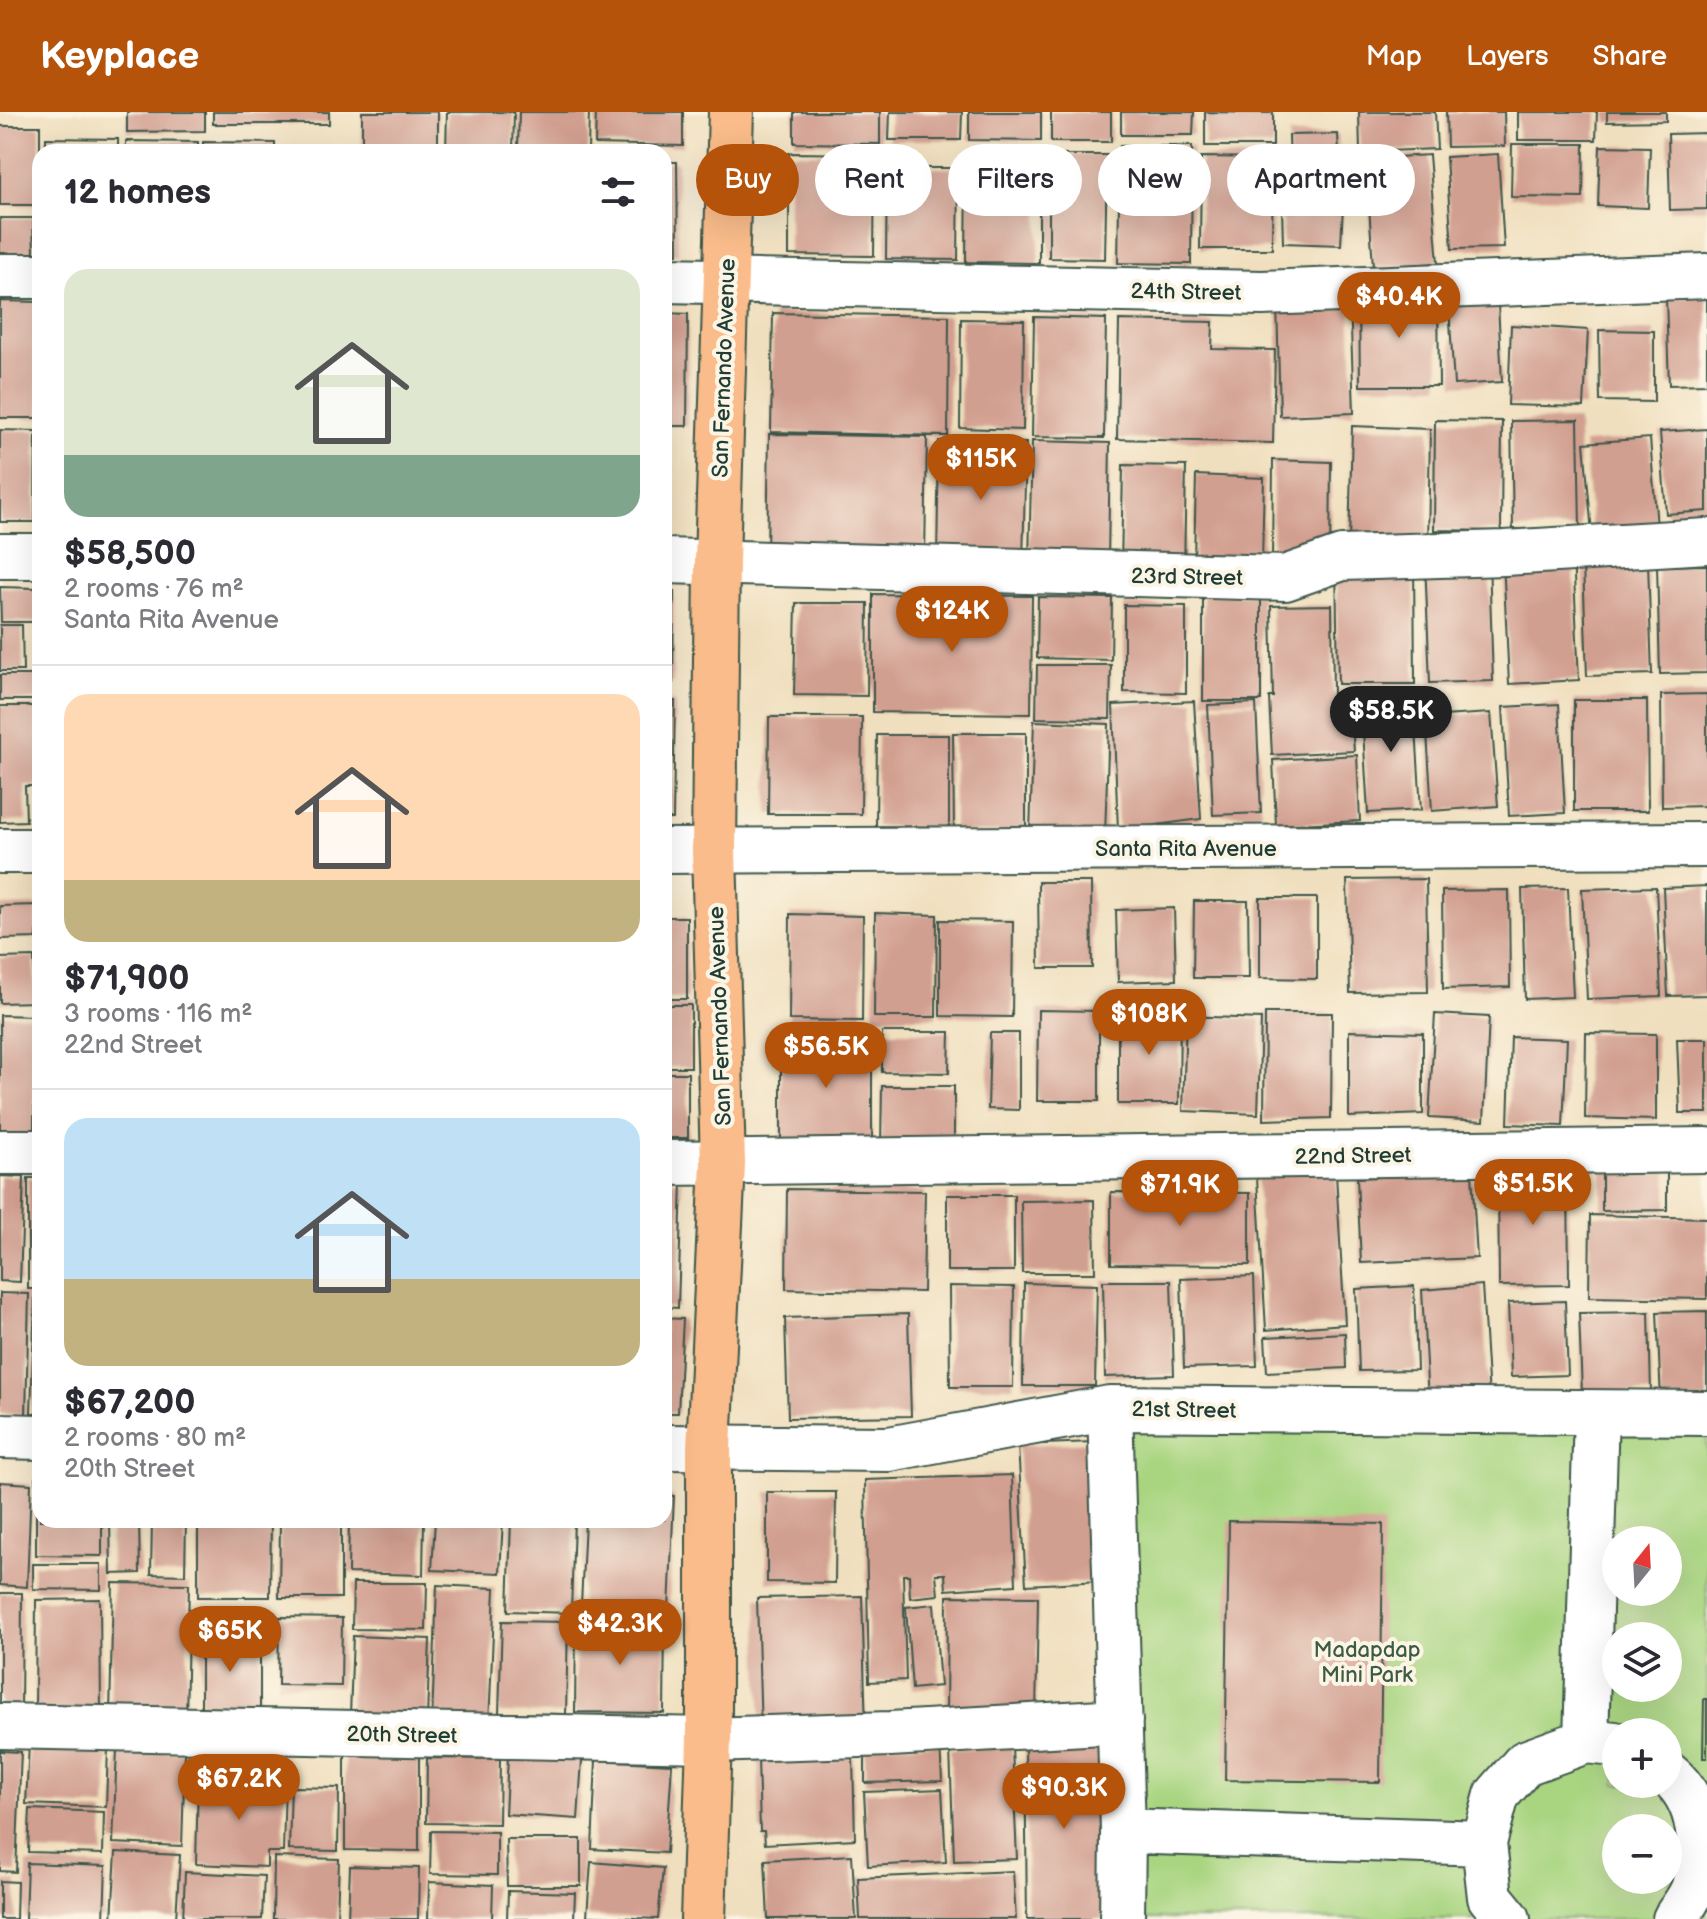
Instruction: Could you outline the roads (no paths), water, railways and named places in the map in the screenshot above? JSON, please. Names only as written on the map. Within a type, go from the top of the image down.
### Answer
[{"type":"main road","name":"San Fernando Avenue","points":[[703,1919],[709,1740],[709,1448],[723,1164],[714,851],[717,561],[731,112]]},
{"type":"street","points":[[0,276],[32,276]]},
{"type":"street","name":"24th Street","points":[[672,280],[1262,293],[1707,276]]},
{"type":"street","name":"23rd Street","points":[[672,561],[1285,578],[1342,558],[1505,553],[1707,541]]},
{"type":"street","points":[[0,556],[32,556]]},
{"type":"street","name":"Santa Rita Avenue","points":[[672,851],[1707,845]]},
{"type":"street","points":[[0,851],[32,851]]},
{"type":"street","name":"22nd Street","points":[[672,1163],[1707,1150]]},
{"type":"street","points":[[0,1152],[32,1152]]},
{"type":"street","points":[[1110,1408],[1123,1831],[1122,1919]]},
{"type":"street","name":"21st Street","points":[[672,1447],[889,1449],[1110,1408],[1707,1413]]},
{"type":"street","points":[[1508,1919],[1490,1897],[1484,1843],[1497,1795],[1525,1763],[1601,1742],[1596,1413]]},
{"type":"street","points":[[0,1436],[32,1437]]},
{"type":"street","name":"20th Street","points":[[0,1726],[709,1740],[1120,1721]]},
{"type":"street","points":[[1675,1919],[1693,1889],[1704,1846],[1694,1812],[1682,1790]]},
{"type":"street","points":[[1123,1831],[1484,1843]]},
{"type":"park label","name":"Madapdap Mini Park","points":[[1367,1662]]}]
